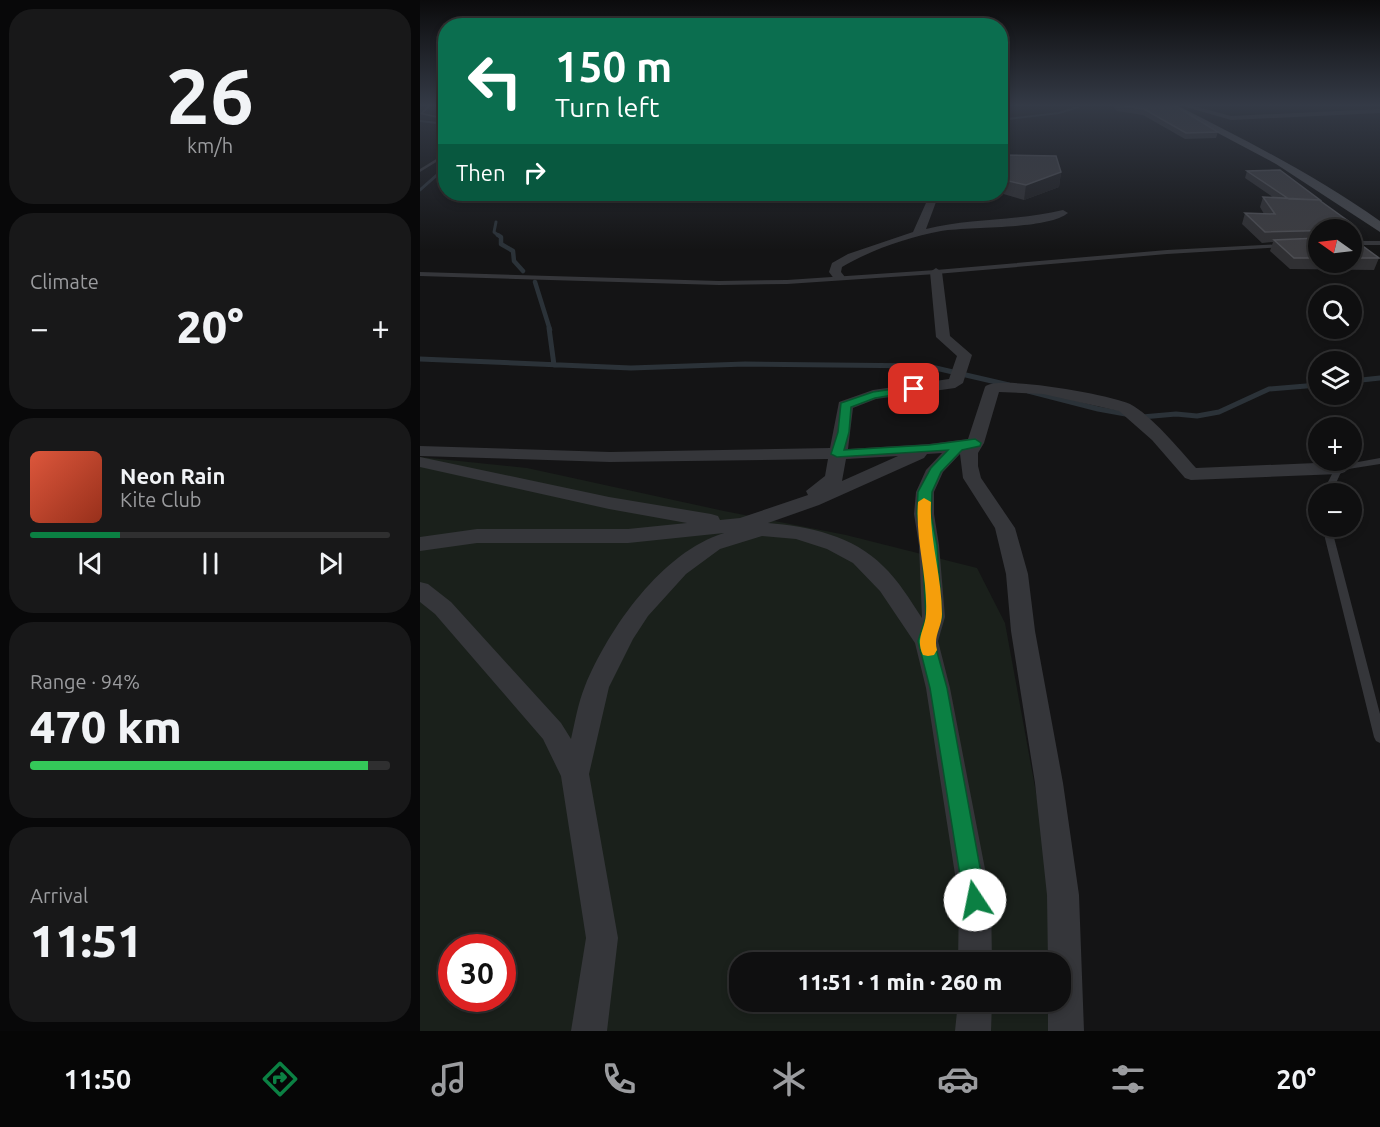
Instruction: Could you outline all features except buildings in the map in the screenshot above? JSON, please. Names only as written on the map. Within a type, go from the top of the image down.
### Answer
[{"type":"main road","points":[[1263,153],[1327,190],[1380,228]]},
{"type":"street","points":[[917,234],[923,225],[932,201]]},
{"type":"street","points":[[838,277],[835,272],[836,266],[852,256],[917,234],[942,228],[1041,219],[1063,213]]},
{"type":"street","points":[[784,512],[834,479],[843,432],[845,405],[873,395],[955,383],[965,355],[943,337],[936,272]]},
{"type":"street","points":[[1066,1031],[1063,895],[1047,772],[1023,632],[1017,574],[1005,528],[972,478],[969,453],[975,443],[993,387],[1043,389],[1124,407],[1158,436],[1191,474],[1308,469]]},
{"type":"street","points":[[420,451],[610,457],[837,454],[929,449],[975,443]]},
{"type":"street","points":[[926,641],[934,617],[929,545],[924,514],[925,492],[935,470],[957,447],[975,443]]},
{"type":"street","points":[[420,544],[477,536],[628,536],[741,525],[784,512],[881,472],[929,449]]},
{"type":"street","points":[[420,462],[609,503],[741,525]]},
{"type":"street","points":[[575,774],[597,687],[624,634],[640,610],[679,569],[713,544],[761,529],[798,532],[834,544],[876,570],[926,641],[938,688],[975,900],[975,952]]},
{"type":"street","points":[[420,590],[443,608],[552,731],[575,774],[602,938],[589,1031]]},
{"type":"street","points":[[973,1031],[974,1012]]},
{"type":"lane","points":[[420,171],[438,159]]},
{"type":"lane","points":[[1362,243],[1380,243]]},
{"type":"lane","points":[[420,274],[719,283],[787,282],[1167,252],[1286,245]]},
{"type":"lane","points":[[1362,464],[1380,461]]},
{"type":"lane","points":[[1327,537],[1380,737]]},
{"type":"shaded area","points":[[420,457],[527,468],[846,535],[977,568],[1005,623],[1065,952],[729,952],[729,1012],[1071,1012],[1071,992],[1075,1031],[420,1031]]},
{"type":"waterway","points":[[420,190],[438,174]]},
{"type":"waterway","points":[[496,222],[494,232],[500,237]]},
{"type":"waterway","points":[[498,235],[501,237],[501,244],[513,251],[514,261],[523,271]]},
{"type":"waterway","points":[[535,282],[550,330]]},
{"type":"waterway","points":[[549,328],[554,365]]},
{"type":"waterway","points":[[420,359],[554,365]]},
{"type":"waterway","points":[[554,365],[631,368],[745,364],[927,366],[1009,385]]},
{"type":"waterway","points":[[1362,380],[1380,378]]},
{"type":"waterway","points":[[1028,391],[1098,409],[1142,417],[1176,414],[1197,416],[1219,412],[1269,389],[1308,386]]},
{"type":"slow traffic","points":[[924,502],[933,580],[934,617],[926,641],[928,650]]},
{"type":"route","points":[[914,389],[873,395],[845,405],[843,432],[837,454],[929,449],[975,443],[957,447],[935,470],[925,492],[924,514],[933,580],[934,617],[926,641],[938,688],[975,900]]}]
